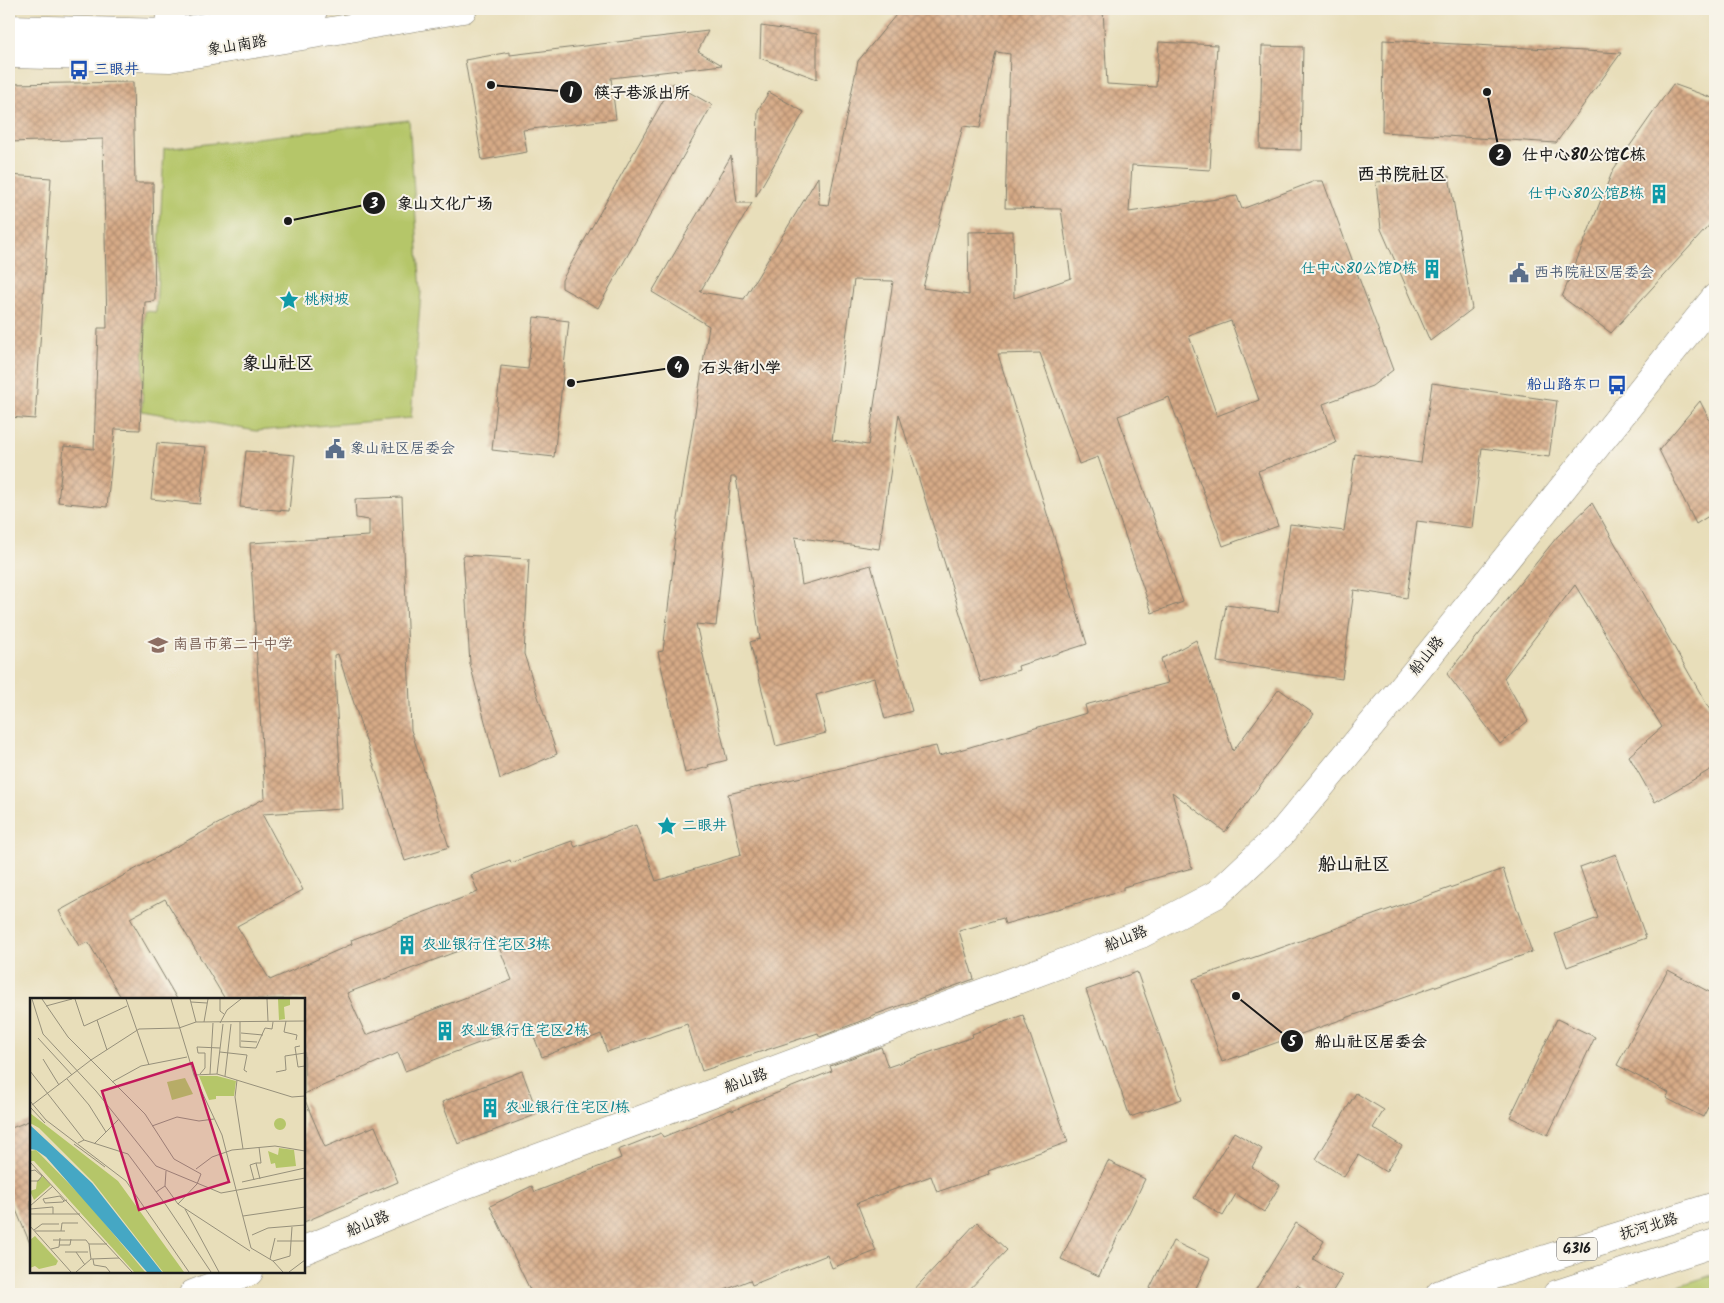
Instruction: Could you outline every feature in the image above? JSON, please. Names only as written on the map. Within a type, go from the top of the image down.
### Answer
[{"type":"street","name":"象山南路","points":[[9,29],[169,21],[314,9]]},
{"type":"street","name":"象山南路","points":[[9,54],[170,58],[463,9]]},
{"type":"street","name":"船山路","points":[[305,1250],[443,1193],[1141,934],[1218,894],[1281,834],[1429,654],[1715,298]]},
{"type":"street","name":"抚河北路","points":[[1440,1294],[1469,1282],[1715,1206]]},
{"type":"street","name":"G316","points":[[1557,1294],[1715,1243]]},
{"type":"street","points":[[193,1294],[246,1273]]},
{"type":"green space","points":[[409,120],[421,292],[411,418],[256,431],[142,411],[145,311],[156,312],[164,149]]},
{"type":"green space","points":[[1715,1274],[1715,1294],[1653,1294]]},
{"type":"building","points":[[1103,9],[1107,84],[1156,87],[1159,42],[1217,45],[1210,170],[1132,165],[1129,212],[1237,196],[1242,209],[1315,181],[1323,181],[1393,370],[1372,386],[1323,404],[1336,443],[1258,471],[1278,526],[1223,546],[1169,397],[1118,416],[1183,602],[1152,613],[1098,457],[1079,464],[1040,353],[998,354],[1087,644],[1018,666],[1019,670],[981,682],[899,414],[879,549],[795,537],[802,585],[871,565],[912,711],[885,719],[874,678],[816,695],[826,733],[776,746],[750,642],[760,639],[736,477],[731,477],[716,626],[696,624],[727,760],[685,773],[658,652],[663,651],[675,550],[673,550],[709,326],[652,292],[731,156],[737,203],[752,203],[700,292],[744,299],[818,177],[819,204],[828,205],[858,61],[900,10]],"holes":[[[996,52],[1010,54],[1005,208],[1061,209],[1071,278],[1014,298],[1013,231],[968,232],[969,295],[923,288],[963,126],[980,128]],[[854,280],[893,281],[868,445],[832,440]],[[1231,321],[1259,400],[1217,416],[1189,336]]]},
{"type":"building","points":[[761,26],[817,34],[817,79],[760,58]]},
{"type":"building","points":[[708,31],[698,51],[722,65],[611,78],[616,119],[523,130],[527,152],[482,160],[465,60],[510,52],[510,55]]},
{"type":"building","points":[[1383,40],[1621,53],[1556,143],[1382,132]]},
{"type":"building","points":[[1262,46],[1303,47],[1301,150],[1260,149]]},
{"type":"building","points":[[133,82],[135,183],[153,183],[155,301],[145,302],[140,430],[115,429],[107,507],[58,502],[64,446],[94,449],[98,328],[107,328],[103,139],[9,142],[9,84]]},
{"type":"building","points":[[673,83],[712,105],[598,308],[562,288],[562,280]]},
{"type":"building","name":"仕中心80公馆B栋","points":[[1673,84],[1715,99],[1715,219],[1611,333],[1562,297],[1613,170]]},
{"type":"building","points":[[769,92],[804,112],[756,196],[758,110]]},
{"type":"building","points":[[9,175],[51,178],[35,419],[9,417]]},
{"type":"building","name":"仕中心80公馆D栋","points":[[1449,176],[1472,309],[1430,341],[1381,229],[1376,182]]},
{"type":"building","points":[[534,317],[569,321],[554,457],[492,450],[501,366],[528,369]]},
{"type":"building","points":[[1432,383],[1557,401],[1549,457],[1482,448],[1472,528],[1417,521],[1407,598],[1354,590],[1342,679],[1217,662],[1226,605],[1278,612],[1290,524],[1344,531],[1355,454],[1421,463]]},
{"type":"building","points":[[1700,401],[1715,431],[1715,512],[1696,524],[1659,450]]},
{"type":"building","points":[[157,443],[206,447],[200,504],[151,499]]},
{"type":"building","points":[[246,451],[295,455],[289,511],[240,507]]},
{"type":"building","points":[[402,497],[411,730],[449,847],[405,861],[338,654],[334,655],[342,809],[262,814],[303,890],[237,926],[270,980],[352,944],[351,940],[478,892],[471,875],[510,860],[511,863],[572,841],[575,847],[636,825],[656,881],[741,855],[728,794],[936,746],[939,756],[1087,713],[1085,705],[1168,683],[1161,659],[1196,640],[1233,751],[1279,689],[1314,714],[1225,832],[1172,792],[1192,868],[1123,887],[1123,890],[1005,924],[1003,918],[959,931],[974,979],[871,1016],[820,1037],[818,1033],[702,1071],[687,1024],[607,1052],[601,1034],[542,1057],[529,1024],[405,1071],[398,1053],[305,1094],[305,998],[224,998],[165,899],[130,918],[176,998],[121,998],[88,942],[79,946],[59,911],[265,798],[250,543],[369,536],[369,520],[356,518],[355,499]],"holes":[[[495,937],[512,980],[366,1035],[347,993]]]},
{"type":"building","points":[[1592,503],[1715,719],[1715,767],[1655,802],[1629,756],[1662,727],[1575,585],[1504,678],[1528,721],[1500,744],[1447,674],[1557,537]]},
{"type":"building","points":[[463,555],[529,559],[524,654],[557,754],[500,779],[470,664]]},
{"type":"building","points":[[1616,854],[1646,938],[1567,967],[1555,934],[1598,918],[1580,867]]},
{"type":"building","points":[[1503,869],[1532,952],[1222,1062],[1193,979]]},
{"type":"building","points":[[1668,970],[1715,995],[1715,1094],[1703,1117],[1666,1098],[1669,1093],[1617,1065]]},
{"type":"building","points":[[1137,972],[1182,1099],[1130,1117],[1086,990]]},
{"type":"building","points":[[1023,1015],[1068,1142],[988,1171],[989,1174],[937,1192],[931,1176],[857,1203],[876,1251],[832,1268],[827,1255],[752,1285],[750,1280],[715,1294],[532,1294],[490,1206],[532,1186],[535,1192],[621,1158],[618,1150],[661,1133],[663,1137],[732,1109],[732,1111],[832,1071],[830,1066],[881,1047],[888,1067],[973,1037],[972,1034]]},
{"type":"building","points":[[1557,1019],[1595,1037],[1548,1135],[1510,1117]]},
{"type":"building","name":"农业银行住宅区1栋","points":[[522,1071],[538,1114],[458,1144],[442,1102]]},
{"type":"building","points":[[1356,1093],[1384,1110],[1373,1128],[1402,1146],[1386,1172],[1358,1155],[1344,1177],[1316,1159]]},
{"type":"building","points":[[305,1100],[325,1147],[375,1126],[398,1182],[305,1222]]},
{"type":"building","points":[[30,1120],[30,1244],[9,1193],[9,1129]]},
{"type":"building","points":[[1234,1132],[1262,1149],[1252,1167],[1280,1185],[1264,1212],[1236,1194],[1223,1216],[1194,1198]]},
{"type":"building","points":[[1108,1161],[1145,1179],[1099,1276],[1061,1259]]},
{"type":"building","points":[[977,1222],[1007,1250],[965,1294],[910,1294]]},
{"type":"building","points":[[1296,1223],[1324,1241],[1313,1259],[1342,1276],[1331,1294],[1312,1294],[1297,1285],[1292,1294],[1253,1294]]},
{"type":"building","points":[[1173,1241],[1210,1259],[1193,1294],[1147,1294]]},
{"type":"place","name":"三眼井","points":[[79,70]]},
{"type":"place","name":"筷子巷派出所","points":[[491,85]]},
{"type":"place","name":"仕中心80公馆C栋","points":[[1487,92]]},
{"type":"place","name":"仕中心80公馆B栋","points":[[1659,194]]},
{"type":"place","name":"象山文化广场","points":[[288,221]]},
{"type":"place","name":"仕中心80公馆D栋","points":[[1432,269]]},
{"type":"place","name":"西书院社区居委会","points":[[1519,273]]},
{"type":"place","name":"桃树坡","points":[[289,300]]},
{"type":"place","name":"石头街小学","points":[[571,383]]},
{"type":"place","name":"船山路东口","points":[[1617,385]]},
{"type":"place","name":"象山社区居委会","points":[[335,449]]},
{"type":"place","name":"南昌市第二十中学","points":[[158,645]]},
{"type":"place","name":"二眼井","points":[[667,826]]},
{"type":"place","name":"农业银行住宅区3栋","points":[[407,945]]},
{"type":"place","name":"船山社区居委会","points":[[1236,996]]},
{"type":"place","name":"农业银行住宅区2栋","points":[[445,1031]]},
{"type":"place","name":"农业银行住宅区1栋","points":[[490,1108]]},
{"type":"district","name":"西书院社区","points":[[1402,175]]},
{"type":"district","name":"象山社区","points":[[278,364]]},
{"type":"district","name":"船山社区","points":[[1354,865]]}]
